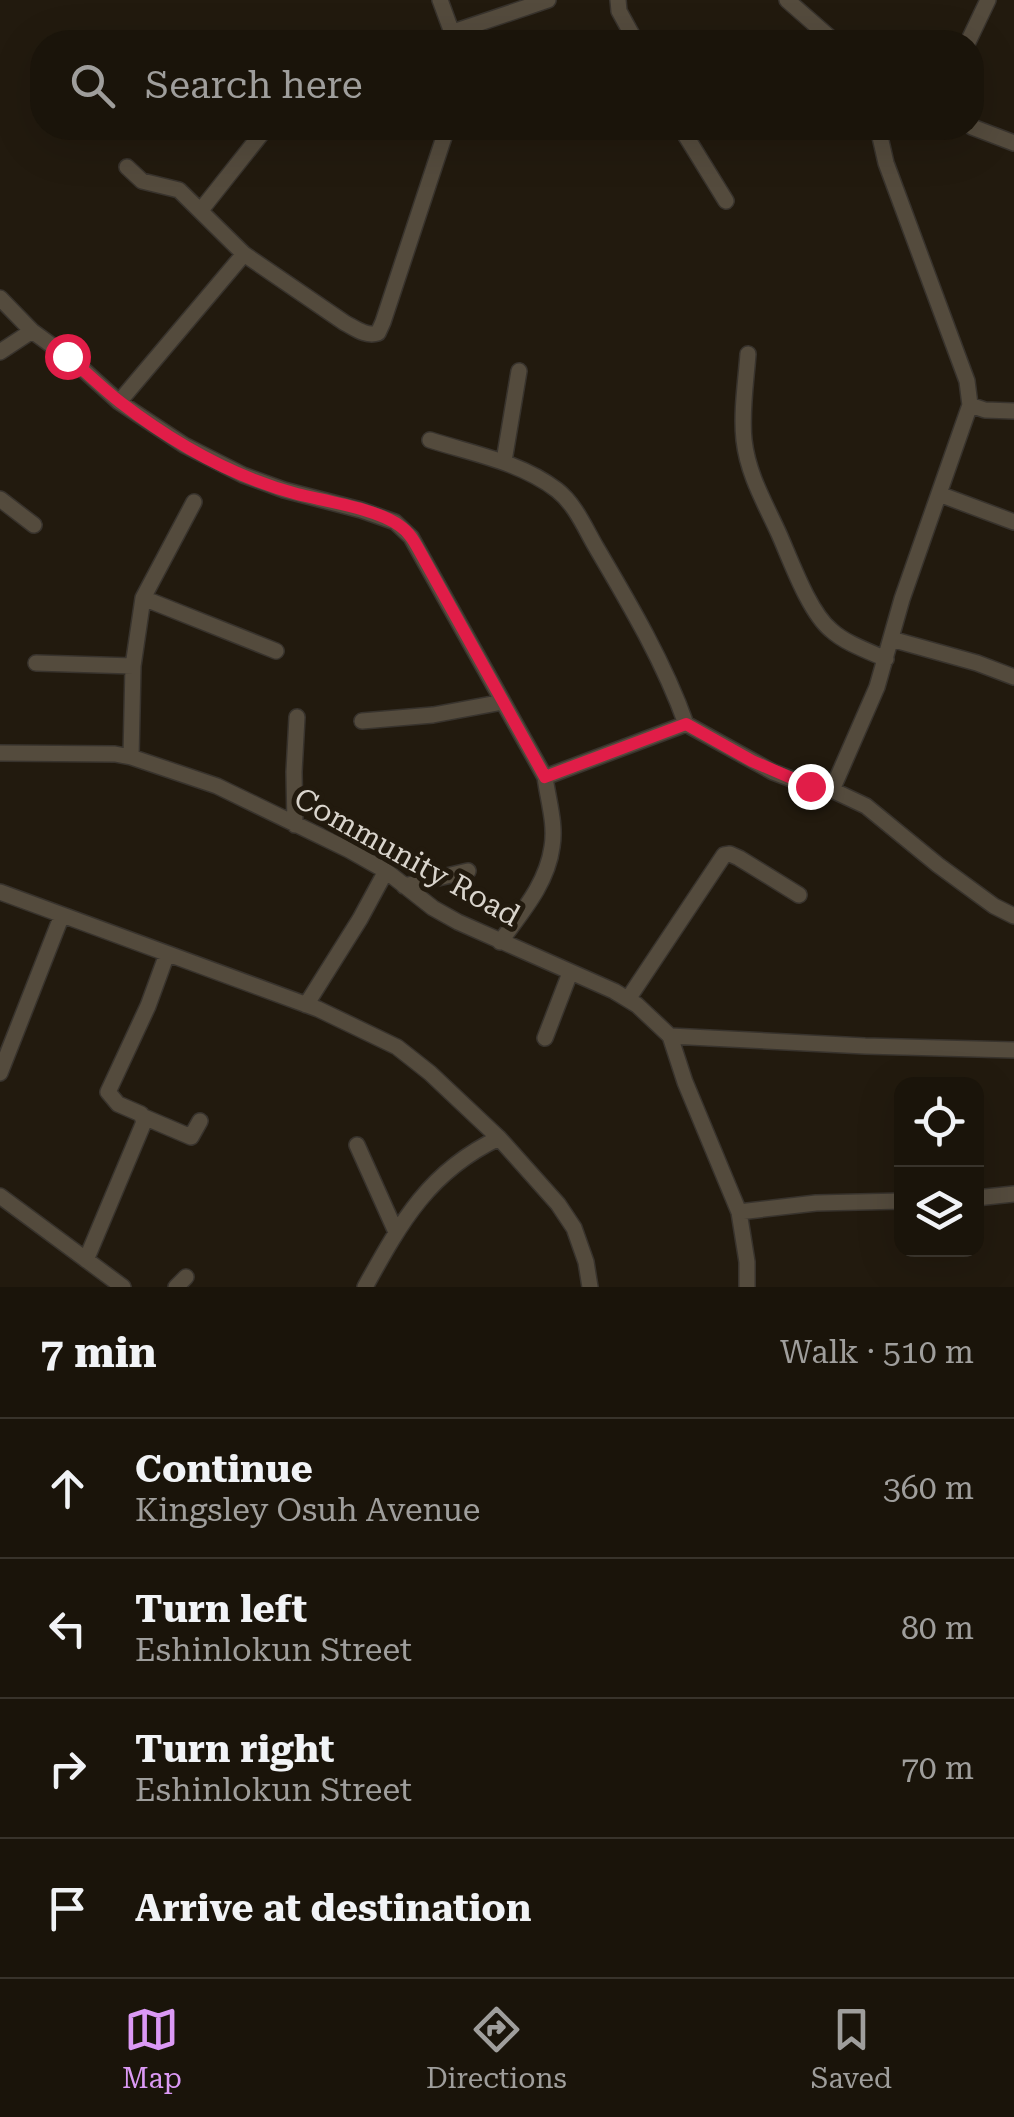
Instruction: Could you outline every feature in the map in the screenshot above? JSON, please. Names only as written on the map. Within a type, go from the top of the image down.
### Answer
[{"type":"street","points":[[440,0],[451,30]]},
{"type":"street","points":[[474,30],[548,0]]},
{"type":"street","points":[[618,0],[629,30]]},
{"type":"street","points":[[787,0],[821,30]]},
{"type":"street","points":[[974,30],[988,0]]},
{"type":"street","points":[[984,132],[1014,143]]},
{"type":"street","points":[[200,210],[256,140]]},
{"type":"street","points":[[127,166],[142,181],[178,190],[244,254],[346,323],[370,334],[378,333],[444,140]]},
{"type":"street","points":[[688,140],[726,201]]},
{"type":"street","points":[[832,790],[877,687],[970,405],[966,381],[881,140]]},
{"type":"street","points":[[119,402],[244,254]]},
{"type":"street","points":[[0,298],[32,331],[76,363],[119,402],[184,445],[242,476],[382,517],[404,528],[545,777],[552,848],[531,900],[500,942]]},
{"type":"street","points":[[0,352],[32,331]]},
{"type":"street","points":[[748,354],[743,435],[762,501],[796,575],[828,628],[886,659]]},
{"type":"street","points":[[504,461],[519,372]]},
{"type":"street","points":[[970,405],[1014,411]]},
{"type":"street","points":[[430,440],[504,461],[560,492],[574,509],[660,663],[686,724],[773,772],[832,790],[866,806],[938,865],[1014,916]]},
{"type":"street","points":[[939,494],[1014,522]]},
{"type":"street","points":[[0,500],[34,525]]},
{"type":"street","points":[[130,757],[133,666],[143,598],[194,502]]},
{"type":"street","points":[[143,598],[276,651]]},
{"type":"street","points":[[891,639],[1014,676]]},
{"type":"street","points":[[36,662],[133,666]]},
{"type":"street","points":[[362,721],[433,715],[503,702]]},
{"type":"street","points":[[296,825],[297,717]]},
{"type":"street","points":[[545,777],[686,724]]},
{"type":"street","name":"Community Road","points":[[0,752],[130,757],[217,786],[358,855],[433,908],[628,999],[670,1036]]},
{"type":"street","points":[[628,999],[724,855],[739,858],[799,896]]},
{"type":"street","points":[[404,886],[468,871]]},
{"type":"street","points":[[306,1005],[386,872]]},
{"type":"street","points":[[0,892],[306,1005],[408,1054],[499,1138],[558,1204],[574,1228],[590,1287]]},
{"type":"street","points":[[0,1073],[62,915]]},
{"type":"street","points":[[168,954],[108,1092],[118,1104],[144,1118],[192,1137],[200,1121]]},
{"type":"street","points":[[545,1038],[570,973]]},
{"type":"street","points":[[747,1287],[739,1212],[670,1036],[1014,1050]]},
{"type":"street","points":[[86,1260],[144,1118]]},
{"type":"street","points":[[365,1287],[396,1232],[440,1176],[499,1138]]},
{"type":"street","points":[[357,1145],[396,1232]]},
{"type":"street","points":[[984,1197],[1014,1194]]},
{"type":"street","points":[[0,1196],[123,1287]]},
{"type":"street","points":[[739,1212],[816,1203],[894,1201]]},
{"type":"route","points":[[67,356],[119,402],[184,445],[242,476],[362,510],[404,528],[545,777],[686,724],[773,772],[810,786]]}]
